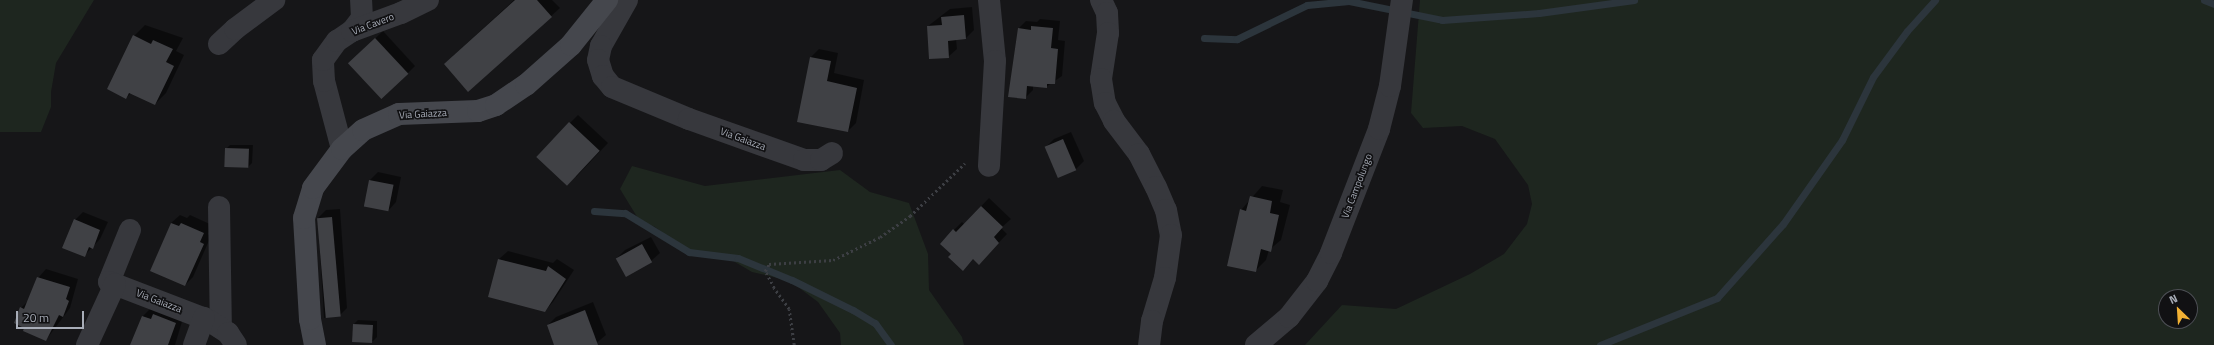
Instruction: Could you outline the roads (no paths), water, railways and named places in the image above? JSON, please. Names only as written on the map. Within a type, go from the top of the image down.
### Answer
[{"type":"main road","name":"Via Gaiazza","points":[[315,345],[310,319],[304,218],[313,188],[342,149],[363,130],[399,114],[478,111],[496,105],[526,85],[571,45],[607,0]]},
{"type":"street","points":[[219,44],[235,29],[274,0]]},
{"type":"street","points":[[352,31],[362,18],[361,0]]},
{"type":"street","name":"Via Cavero","points":[[342,149],[324,81],[323,60],[337,41],[352,31],[401,13],[428,0]]},
{"type":"street","name":"Via Gaiazza","points":[[627,0],[601,46],[598,60],[603,76],[612,87],[689,119],[804,160],[821,160],[832,153]]},
{"type":"street","points":[[979,163],[996,61],[988,0]]},
{"type":"street","points":[[1101,0],[1107,13],[1108,33],[1101,79],[1106,103],[1114,121],[1139,154],[1156,187],[1166,210],[1172,235],[1165,278],[1152,321],[1150,345]]},
{"type":"street","name":"Via Campolungo","points":[[1256,345],[1289,317],[1317,281],[1331,253],[1379,129],[1390,86],[1402,0]]},
{"type":"street","points":[[194,345],[212,323],[219,207]]},
{"type":"street","points":[[88,345],[115,284],[109,282],[130,230]]},
{"type":"street","name":"Via Gaiazza","points":[[115,284],[212,323],[228,333],[236,345]]},
{"type":"waterway","points":[[1204,38],[1237,39],[1307,5],[1349,1],[1442,20],[1539,13],[1634,0]]},
{"type":"waterway","points":[[1600,345],[1717,298],[1783,224],[1842,140],[1873,77],[1907,31],[1935,0]]},
{"type":"waterway","points":[[2204,0],[2214,4]]},
{"type":"waterway","points":[[594,211],[625,213],[689,252],[738,258],[792,280],[853,310],[875,323],[891,345]]}]
